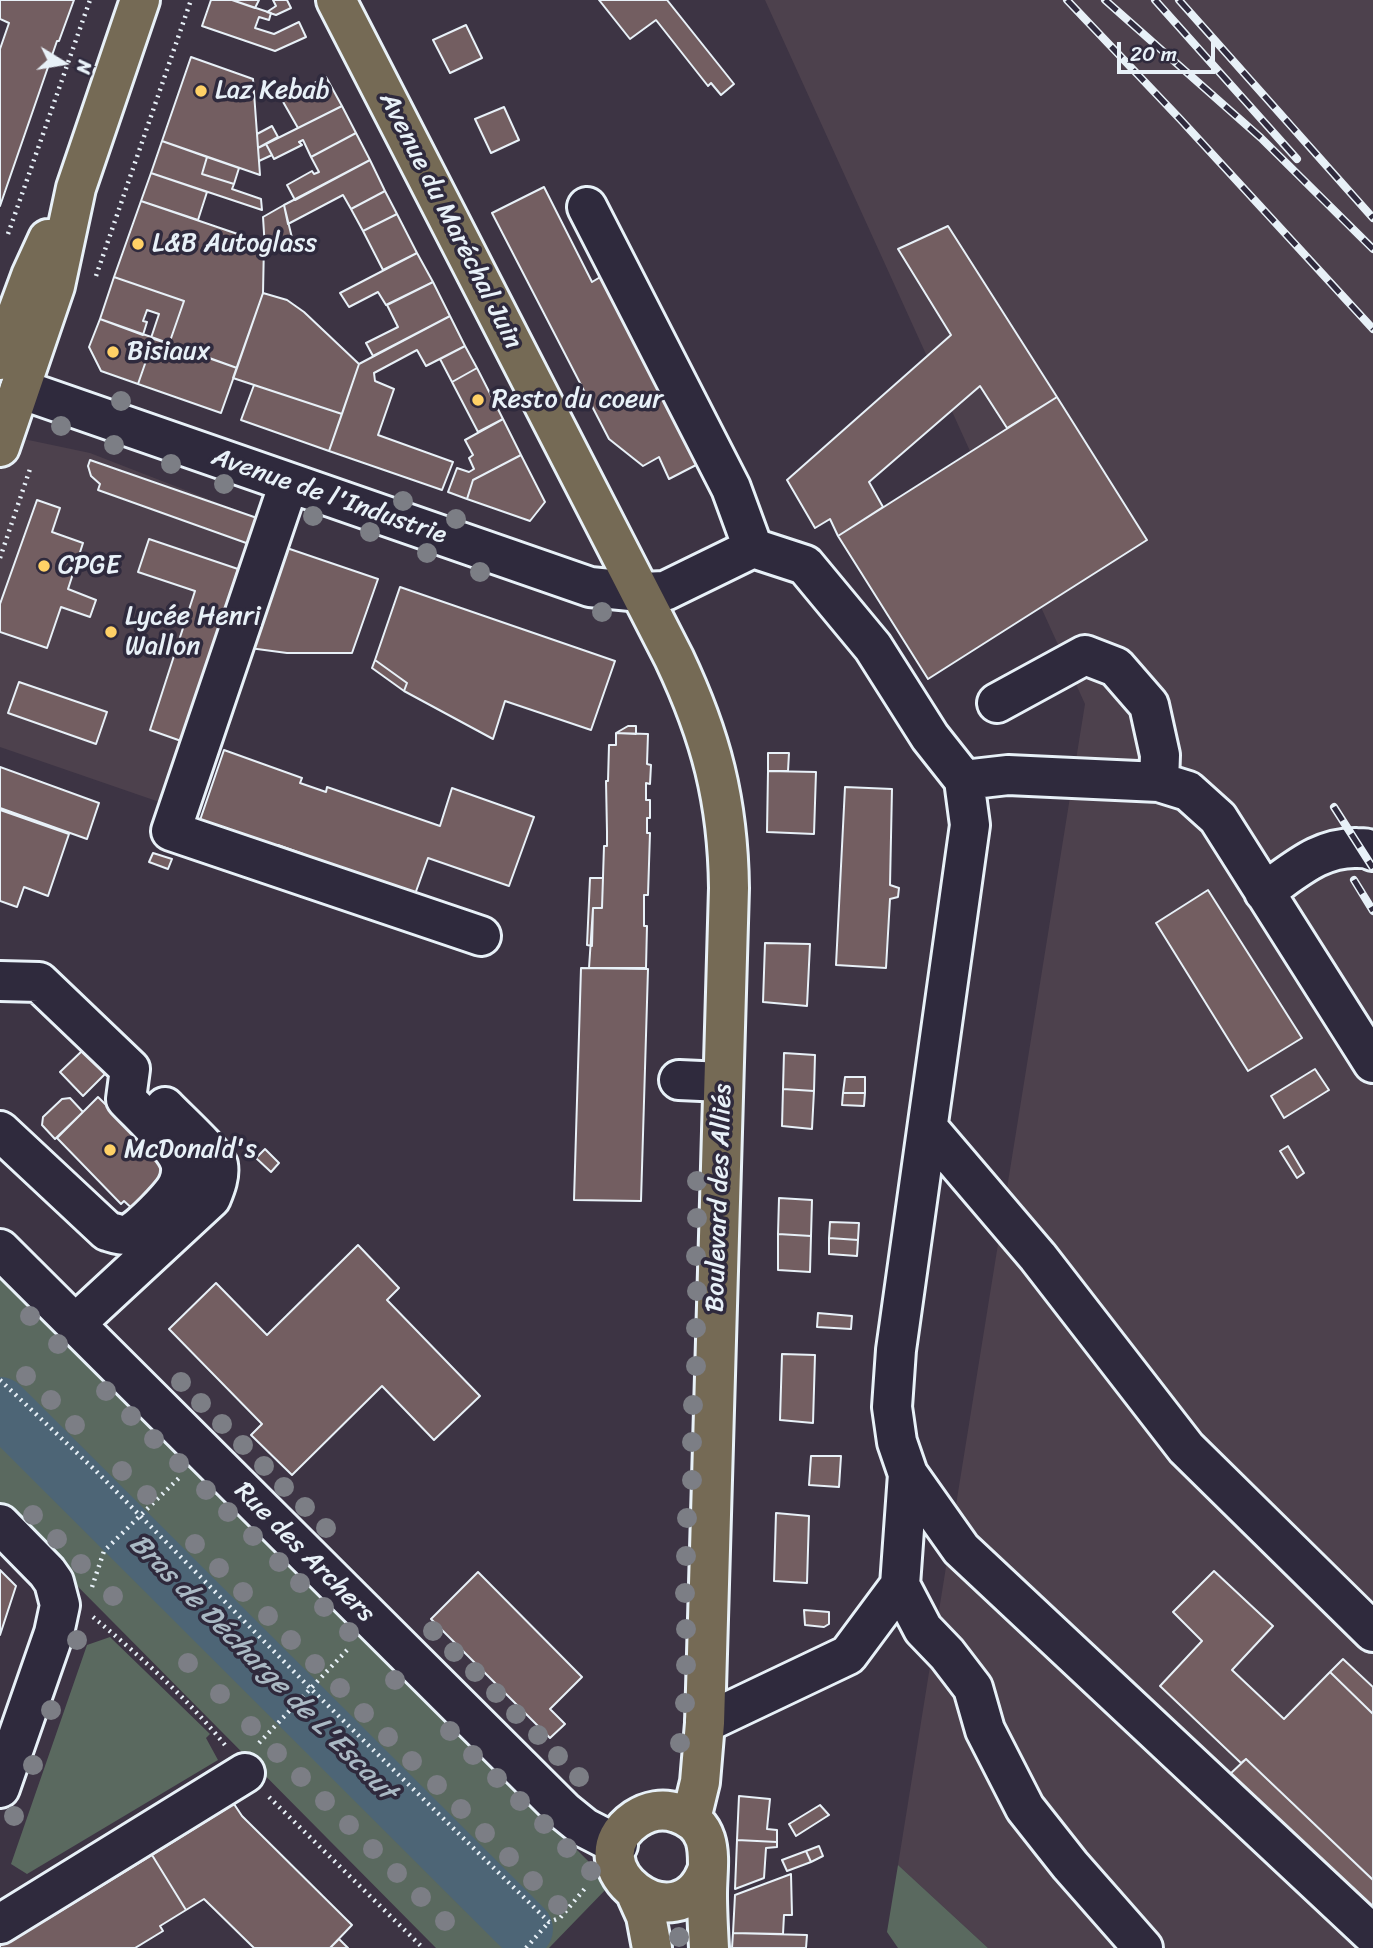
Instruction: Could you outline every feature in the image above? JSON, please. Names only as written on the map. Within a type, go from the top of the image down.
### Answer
[{"type":"main road","points":[[0,447],[10,375],[55,286],[76,188],[140,0]]},
{"type":"main road","name":"Avenue du Maréchal Juin","points":[[336,0],[641,592]]},
{"type":"main road","name":"Boulevard des Alliés","points":[[641,592],[699,712],[714,760],[725,816],[729,888],[705,1723],[701,1771],[691,1819]]},
{"type":"main road","points":[[707,1871],[697,1889],[679,1901],[657,1903],[637,1896],[627,1887],[619,1874],[616,1860],[618,1845],[628,1827],[645,1814],[658,1811],[672,1811],[691,1819],[701,1830],[710,1857],[707,1871],[709,1948]]},
{"type":"main road","points":[[637,1896],[646,1916],[652,1948]]},
{"type":"street","points":[[587,207],[732,488],[754,548],[805,565],[873,647],[930,737],[964,780],[969,809],[969,844],[896,1350],[892,1407],[897,1442],[908,1474],[961,1549],[1373,1935]]},
{"type":"street","name":"Avenue de l'Industrie","points":[[10,375],[289,483],[578,584],[641,592],[665,592],[754,548]]},
{"type":"street","points":[[289,483],[171,831],[481,936]]},
{"type":"street","points":[[997,703],[1085,655],[1116,667],[1149,705],[1160,755],[1159,782]]},
{"type":"street","points":[[964,780],[1008,775],[1159,782],[1188,791],[1218,818],[1373,1063]]},
{"type":"street","points":[[1264,892],[1320,853],[1341,847],[1368,848],[1373,851]]},
{"type":"street","points":[[0,981],[39,982],[130,1069],[211,1153],[217,1163],[219,1173],[211,1198],[75,1324]]},
{"type":"street","points":[[4,1141],[107,1231],[126,1235],[135,1231],[173,1193],[181,1172],[176,1153],[126,1099],[130,1069]]},
{"type":"street","points":[[679,1080],[723,1082]]},
{"type":"street","points":[[928,1128],[1038,1257],[1186,1448],[1373,1632]]},
{"type":"street","name":"Rue des Archers","points":[[0,1249],[564,1811],[585,1828],[618,1845]]},
{"type":"street","points":[[908,1474],[900,1585],[922,1629],[947,1654],[973,1688],[985,1730],[1025,1808],[1070,1865],[1143,1948]]},
{"type":"street","points":[[0,1524],[47,1572],[54,1582],[60,1605],[54,1633],[0,1787]]},
{"type":"street","points":[[705,1723],[848,1655],[900,1585]]},
{"type":"street","points":[[0,1924],[245,1773]]},
{"type":"path","points":[[5,244],[90,0]]},
{"type":"path","points":[[0,1380],[96,1471],[310,1690],[549,1922]]},
{"type":"path","points":[[88,1597],[104,1551],[204,1453]]},
{"type":"path","points":[[84,1609],[139,1655],[197,1713],[245,1773],[423,1948]]},
{"type":"path","points":[[276,1723],[373,1621]]},
{"type":"path","points":[[526,1948],[549,1922],[560,1918],[592,1880]]},
{"type":"shaded area","points":[[765,0],[1373,0],[1373,1948],[988,1948],[898,1865],[1085,704]]},
{"type":"shaded area","name":"Lycée Henri Wallon","points":[[0,434],[90,453],[257,518],[171,806],[0,747]]},
{"type":"green space","points":[[0,1271],[611,1884],[549,1948],[436,1948],[0,1508]]},
{"type":"green space","points":[[110,1637],[210,1734],[206,1738],[218,1760],[27,1874],[11,1864],[87,1645]]},
{"type":"green space","points":[[898,1865],[988,1948],[898,1948],[887,1932]]},
{"type":"building","points":[[0,0],[74,0],[57,41],[0,206],[0,49],[9,23],[0,19]]},
{"type":"building","points":[[211,0],[232,0],[271,13],[269,20],[259,17],[255,28],[274,34],[299,22],[306,37],[275,51],[202,26]]},
{"type":"building","points":[[232,0],[259,0],[255,8]]},
{"type":"building","points":[[273,0],[287,0],[291,8],[276,15],[267,12],[276,6]]},
{"type":"building","points":[[599,0],[667,0],[734,84],[721,95],[711,83],[708,86],[656,20],[630,39]]},
{"type":"building","points":[[466,25],[482,58],[450,73],[433,40]]},
{"type":"building","points":[[191,57],[253,79],[260,175],[162,141]]},
{"type":"building","points":[[326,77],[342,106],[298,128],[282,100]]},
{"type":"building","points":[[342,106],[356,133],[311,157],[303,140],[299,142],[302,145],[274,159],[266,144]]},
{"type":"building","points":[[504,107],[519,140],[491,153],[475,119]]},
{"type":"building","points":[[272,126],[278,137],[258,148],[257,134]]},
{"type":"building","points":[[356,133],[370,160],[295,200],[287,185],[312,171],[314,174],[319,172],[311,157]]},
{"type":"building","points":[[162,141],[207,157],[202,174],[234,184],[232,189],[261,199],[262,210],[151,173]]},
{"type":"building","points":[[266,144],[272,155],[259,161],[258,148]]},
{"type":"building","points":[[207,157],[239,168],[234,184],[202,174]]},
{"type":"building","points":[[370,160],[385,191],[351,209],[343,195],[288,224],[284,205]]},
{"type":"building","points":[[151,173],[207,192],[198,220],[141,201]]},
{"type":"building","points":[[544,187],[592,282],[602,276],[698,464],[669,479],[659,457],[643,466],[609,439],[492,213]]},
{"type":"building","points":[[385,191],[397,214],[363,231],[351,209]]},
{"type":"building","points":[[141,201],[264,243],[263,293],[237,368],[169,344],[184,301],[114,277]]},
{"type":"building","points":[[284,205],[294,246],[265,249],[263,217]]},
{"type":"building","points":[[397,214],[417,253],[383,270],[363,231]]},
{"type":"building","points":[[948,226],[1057,397],[1007,428],[980,386],[869,482],[883,507],[838,536],[830,519],[815,528],[787,480],[951,335],[898,249]]},
{"type":"building","points":[[417,253],[433,282],[386,305],[378,292],[349,307],[340,293]]},
{"type":"building","points":[[114,277],[184,301],[169,344],[151,338],[159,314],[147,310],[143,321],[147,322],[143,335],[100,319]]},
{"type":"building","points":[[433,282],[450,316],[373,356],[366,343],[398,327],[387,305]]},
{"type":"building","points":[[263,293],[287,300],[304,312],[359,364],[342,414],[233,378]]},
{"type":"building","points":[[450,316],[465,346],[426,366],[417,350],[374,373],[375,381],[394,389],[378,435],[453,462],[442,490],[329,451],[359,364]]},
{"type":"building","points":[[100,319],[154,338],[138,384],[101,371],[89,347]]},
{"type":"building","points":[[154,338],[237,368],[221,413],[138,384]]},
{"type":"building","points":[[465,346],[477,368],[452,382],[440,359]]},
{"type":"building","name":"Resto du coeur","points":[[477,368],[503,419],[478,432],[452,382]]},
{"type":"building","points":[[254,385],[342,414],[329,451],[241,420]]},
{"type":"building","points":[[1057,397],[1147,540],[928,679],[838,536]]},
{"type":"building","points":[[503,419],[521,455],[473,480],[467,499],[448,492],[457,468],[469,472],[474,469],[469,458],[473,455],[465,440]]},
{"type":"building","points":[[521,455],[545,502],[530,521],[467,499],[473,480]]},
{"type":"building","points":[[90,460],[257,518],[249,544],[98,490],[100,484],[91,476],[88,466]]},
{"type":"building","name":"CPGE","points":[[37,500],[60,508],[52,532],[83,543],[68,589],[96,600],[90,617],[61,607],[47,648],[0,632],[0,604]]},
{"type":"building","points":[[149,539],[238,569],[184,742],[150,730],[195,591],[138,572]]},
{"type":"building","points":[[278,545],[378,579],[352,653],[287,653],[242,647]]},
{"type":"building","points":[[400,587],[615,661],[591,730],[505,701],[493,739],[404,691],[407,683],[375,660]]},
{"type":"building","points":[[375,660],[407,683],[404,691],[372,668]]},
{"type":"building","points":[[19,682],[107,712],[96,744],[8,713]]},
{"type":"building","points":[[628,726],[636,726],[636,734],[616,733]]},
{"type":"building","points":[[616,733],[648,734],[647,764],[651,765],[650,784],[646,783],[646,800],[650,800],[647,833],[650,833],[648,895],[644,895],[644,926],[647,926],[646,968],[589,968],[593,908],[602,908],[604,846],[607,846],[606,781],[609,745],[616,745]]},
{"type":"building","points":[[224,750],[302,778],[300,783],[326,792],[327,787],[440,826],[452,788],[534,817],[509,886],[428,858],[414,897],[302,859],[303,854],[278,845],[277,849],[199,823]]},
{"type":"building","points":[[768,753],[789,753],[788,771],[768,771]]},
{"type":"building","points":[[0,767],[99,803],[87,839],[0,808]]},
{"type":"building","points":[[768,771],[816,772],[814,834],[767,832]]},
{"type":"building","points":[[845,787],[892,789],[890,885],[899,888],[898,897],[890,899],[886,968],[836,965]]},
{"type":"building","points":[[0,810],[69,834],[48,896],[24,887],[17,907],[0,901]]},
{"type":"building","points":[[153,853],[172,859],[168,869],[149,862]]},
{"type":"building","points":[[590,878],[603,878],[602,908],[593,908],[592,946],[587,945]]},
{"type":"building","points":[[1208,890],[1302,1038],[1248,1071],[1156,923]]},
{"type":"building","points":[[765,943],[810,944],[807,1006],[763,1002]]},
{"type":"building","points":[[581,968],[648,969],[641,1201],[574,1200]]},
{"type":"building","points":[[83,1050],[106,1073],[83,1096],[60,1072]]},
{"type":"building","points":[[784,1053],[815,1055],[814,1091],[783,1089]]},
{"type":"building","points":[[1315,1069],[1329,1090],[1284,1118],[1271,1096]]},
{"type":"building","points":[[845,1077],[865,1077],[865,1093],[843,1093]]},
{"type":"building","points":[[783,1089],[814,1091],[812,1129],[782,1126]]},
{"type":"building","points":[[843,1093],[865,1093],[864,1106],[842,1105]]},
{"type":"building","name":"McDonald's","points":[[98,1097],[164,1162],[173,1178],[137,1213],[124,1201],[121,1204],[57,1138]]},
{"type":"building","points":[[70,1098],[83,1112],[55,1139],[42,1125],[43,1117],[62,1099]]},
{"type":"building","points":[[1288,1146],[1304,1173],[1297,1178],[1280,1151]]},
{"type":"building","points":[[265,1149],[279,1163],[271,1172],[256,1158]]},
{"type":"building","points":[[779,1198],[812,1200],[811,1236],[778,1234]]},
{"type":"building","points":[[830,1222],[859,1223],[858,1240],[829,1238]]},
{"type":"building","points":[[778,1234],[811,1236],[810,1272],[778,1270]]},
{"type":"building","points":[[829,1238],[858,1240],[857,1256],[829,1254]]},
{"type":"building","points":[[358,1245],[399,1288],[387,1300],[480,1396],[434,1440],[382,1386],[292,1475],[251,1435],[262,1424],[169,1329],[216,1283],[267,1335]]},
{"type":"building","points":[[818,1313],[852,1316],[851,1329],[817,1327]]},
{"type":"building","points":[[782,1354],[815,1355],[813,1423],[780,1420]]},
{"type":"building","points":[[811,1456],[841,1456],[839,1487],[809,1485]]},
{"type":"building","points":[[776,1513],[809,1516],[807,1583],[774,1581]]},
{"type":"building","points":[[0,1570],[16,1586],[0,1635]]},
{"type":"building","points":[[1214,1571],[1273,1626],[1232,1670],[1284,1719],[1330,1672],[1373,1714],[1373,1880],[1246,1759],[1241,1763],[1160,1686],[1202,1641],[1173,1612]]},
{"type":"building","points":[[478,1572],[582,1677],[550,1709],[565,1724],[550,1738],[431,1619]]},
{"type":"building","points":[[804,1610],[829,1612],[829,1624],[824,1627],[805,1625]]},
{"type":"building","points":[[1343,1659],[1373,1687],[1373,1714],[1330,1672]]},
{"type":"building","points":[[1246,1759],[1373,1880],[1373,1912],[1229,1775]]},
{"type":"building","points":[[739,1796],[770,1799],[767,1829],[777,1830],[777,1842],[737,1840]]},
{"type":"building","points":[[234,1804],[242,1816],[352,1925],[330,1948],[254,1948],[204,1899],[186,1910],[152,1855]]},
{"type":"building","points":[[820,1805],[829,1815],[796,1836],[789,1824]]},
{"type":"building","points":[[737,1840],[777,1842],[777,1847],[766,1848],[764,1878],[735,1889]]},
{"type":"building","points":[[819,1846],[823,1856],[811,1862],[806,1851]]},
{"type":"building","points":[[806,1851],[811,1862],[787,1871],[782,1860]]},
{"type":"building","points":[[152,1855],[186,1910],[160,1926],[163,1931],[135,1948],[0,1948],[0,1942],[43,1915],[46,1920]]},
{"type":"building","points":[[791,1874],[792,1915],[784,1915],[783,1934],[733,1933],[735,1895]]},
{"type":"building","points":[[733,1933],[807,1935],[806,1948],[732,1948]]},
{"type":"building","points":[[339,1939],[348,1948],[330,1948]]},
{"type":"waterway","name":"Bras de Décharge de L'Escaut","points":[[0,1406],[524,1929]]},
{"type":"railway","points":[[1067,0],[1373,329]]},
{"type":"railway","points":[[1105,0],[1261,138],[1373,249]]},
{"type":"railway","points":[[1155,0],[1297,159]]},
{"type":"railway","points":[[1179,0],[1373,218]]},
{"type":"railway","points":[[1334,807],[1373,868]]},
{"type":"railway","points":[[1354,880],[1373,911]]},
{"type":"place","name":"Laz Kebab","points":[[201,91]]},
{"type":"place","name":"L&B Autoglass","points":[[138,244]]},
{"type":"place","name":"Bisiaux","points":[[113,352]]},
{"type":"place","name":"Resto du coeur","points":[[478,400]]},
{"type":"place","name":"CPGE","points":[[44,566]]},
{"type":"place","name":"Lycée Henri Wallon","points":[[111,632]]},
{"type":"place","name":"McDonald's","points":[[110,1150]]}]
